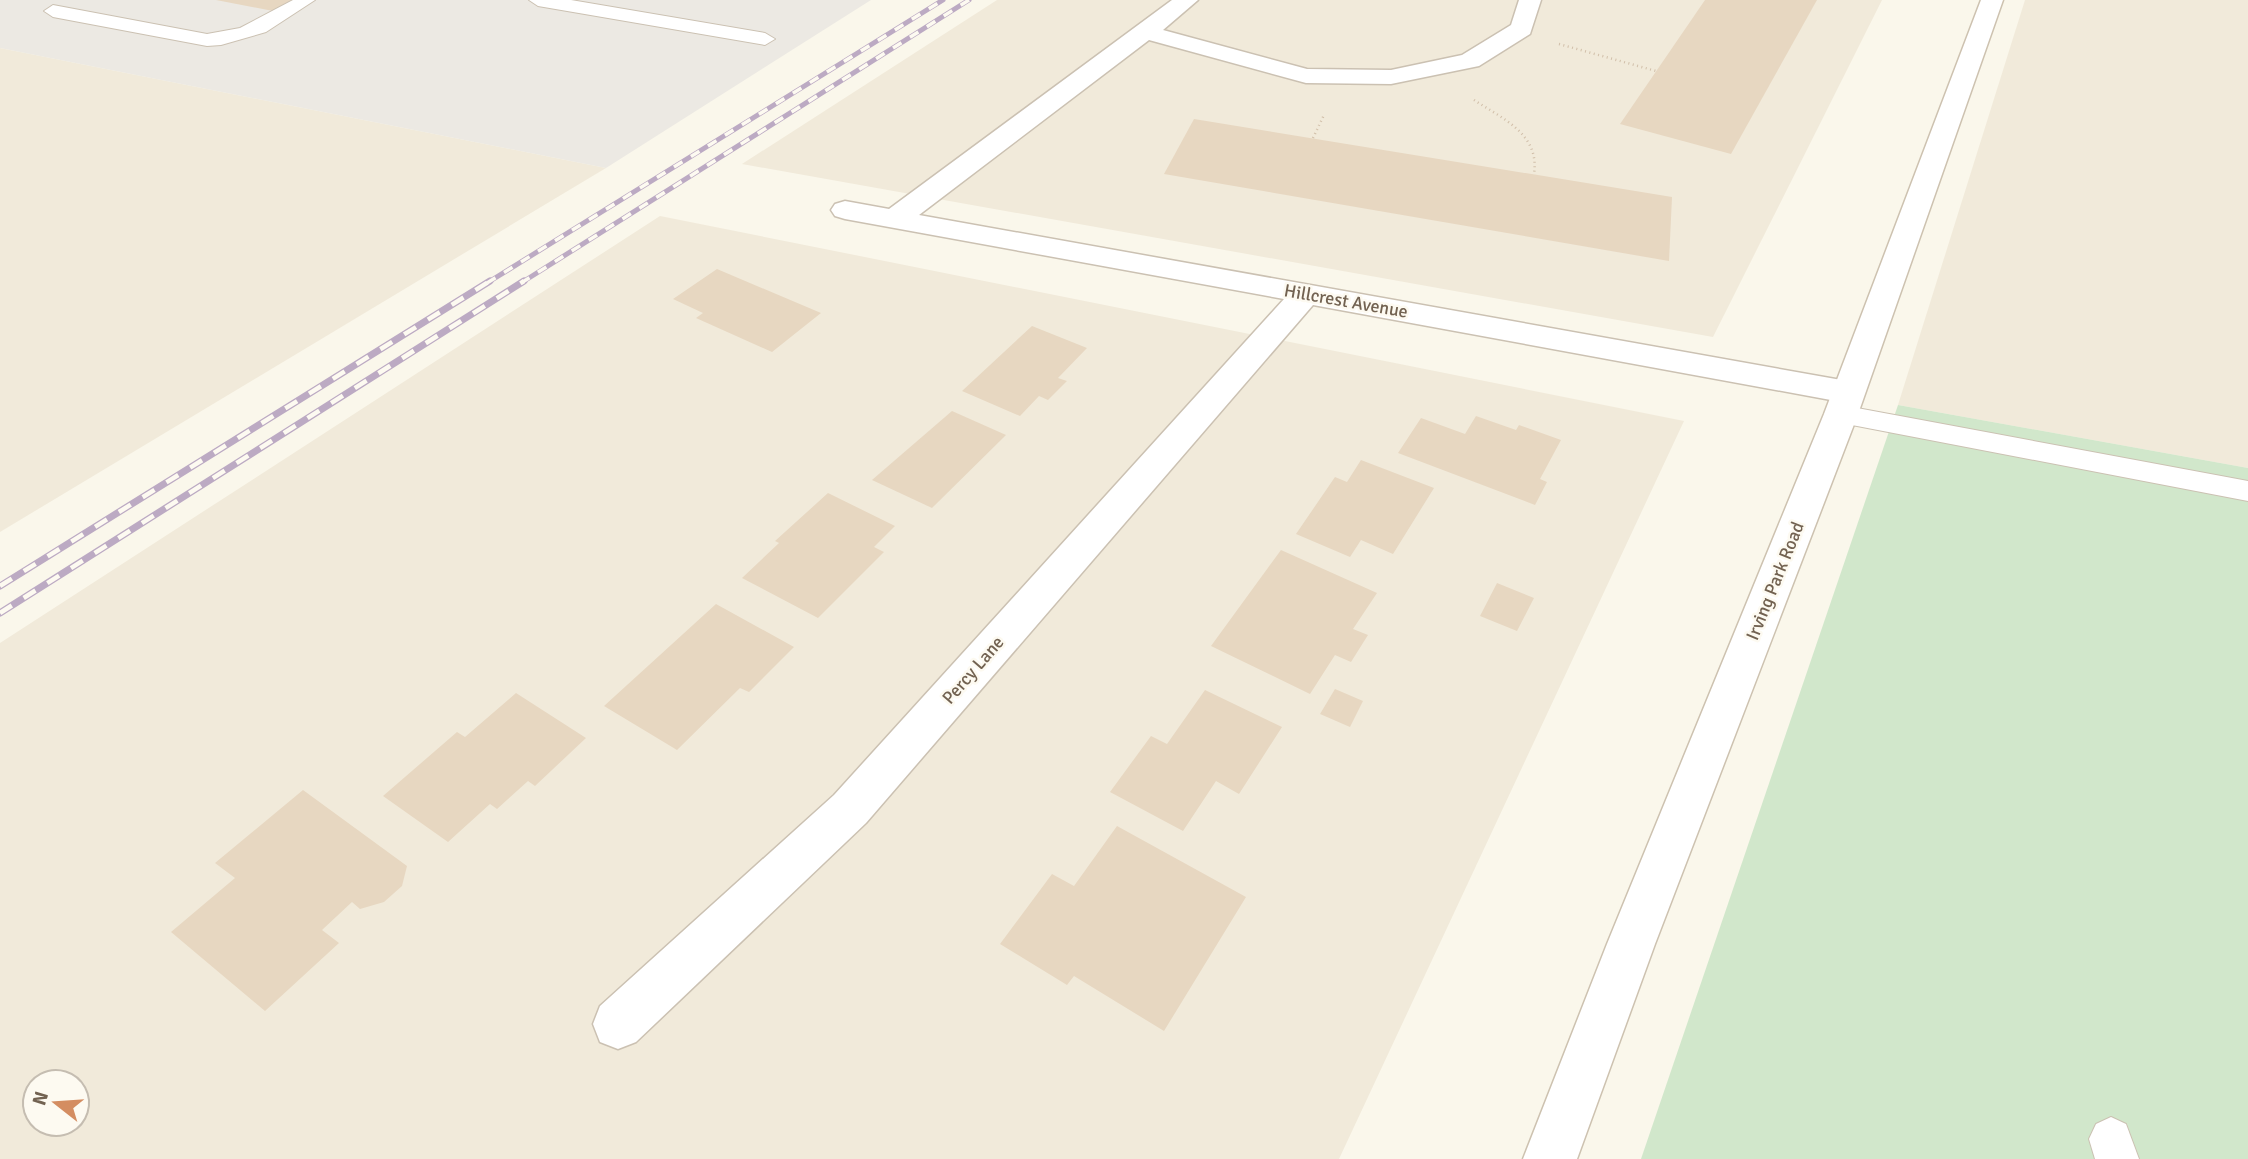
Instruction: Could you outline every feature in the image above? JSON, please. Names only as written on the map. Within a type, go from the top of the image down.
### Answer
[{"type":"street","points":[[896,218],[1187,0]]},
{"type":"street","points":[[1145,32],[1306,76],[1391,77],[1471,61],[1522,29],[1530,0]]},
{"type":"street","name":"Irving Park Road","points":[[1550,1159],[1631,944],[1844,403],[1992,0]]},
{"type":"street","name":"Hillcrest Avenue","points":[[845,210],[1307,293],[1844,403]]},
{"type":"street","name":"Percy Lane","points":[[618,1024],[850,809],[1307,293]]},
{"type":"lane","points":[[53,11],[206,40],[229,40],[251,33],[306,0]]},
{"type":"lane","points":[[538,0],[765,39]]},
{"type":"lane","points":[[1844,403],[2248,491]]},
{"type":"path","points":[[1518,32],[1656,71]]},
{"type":"path","points":[[1430,69],[1530,139],[1537,150],[1538,163],[1534,174]]},
{"type":"shaded area","points":[[0,0],[871,0],[606,168],[0,48]]},
{"type":"shaded area","points":[[997,0],[1882,0],[1713,337],[742,164]]},
{"type":"shaded area","points":[[2025,0],[2248,0],[2248,468],[1898,405]]},
{"type":"shaded area","points":[[0,48],[606,168],[0,532]]},
{"type":"shaded area","points":[[660,216],[1684,421],[1339,1159],[0,1159],[0,643]]},
{"type":"green space","points":[[1898,405],[2248,468],[2248,1159],[1641,1159]]},
{"type":"building","points":[[216,0],[291,0],[273,11]]},
{"type":"building","points":[[1705,0],[1817,0],[1731,154],[1620,124]]},
{"type":"building","points":[[1194,119],[1672,197],[1669,261],[1164,174]]},
{"type":"building","points":[[717,269],[821,313],[772,352],[696,318],[703,313],[673,299]]},
{"type":"building","points":[[1032,326],[1087,348],[1058,378],[1067,381],[1048,400],[1039,396],[1020,416],[962,391]]},
{"type":"building","points":[[952,411],[1006,435],[932,508],[872,480]]},
{"type":"building","points":[[1476,416],[1516,430],[1519,425],[1561,440],[1540,479],[1547,482],[1535,505],[1398,453],[1421,418],[1465,434]]},
{"type":"building","points":[[1361,460],[1434,488],[1393,554],[1361,540],[1350,557],[1296,534],[1335,477],[1347,482]]},
{"type":"building","points":[[828,493],[895,526],[874,547],[884,552],[818,618],[742,578],[779,543],[775,541]]},
{"type":"building","points":[[1281,550],[1377,593],[1353,629],[1368,635],[1351,662],[1335,655],[1310,694],[1211,646]]},
{"type":"building","points":[[1497,583],[1534,598],[1517,631],[1480,616]]},
{"type":"building","points":[[716,604],[794,647],[749,692],[740,688],[677,750],[604,706]]},
{"type":"building","points":[[1335,689],[1363,701],[1350,727],[1320,714]]},
{"type":"building","points":[[1205,690],[1282,727],[1239,794],[1216,781],[1183,831],[1110,792],[1151,736],[1167,744]]},
{"type":"building","points":[[516,693],[586,738],[535,786],[528,781],[497,809],[490,804],[448,842],[383,796],[457,732],[465,737]]},
{"type":"building","points":[[303,790],[407,866],[402,886],[384,902],[360,909],[352,902],[322,930],[339,943],[265,1011],[171,932],[235,878],[215,863]]},
{"type":"building","points":[[1117,826],[1246,897],[1164,1031],[1074,976],[1067,985],[1000,944],[1052,874],[1074,886]]},
{"type":"railway","points":[[487,283],[943,0]]},
{"type":"railway","points":[[521,283],[969,0]]},
{"type":"railway","points":[[0,586],[490,281]]},
{"type":"railway","points":[[0,613],[524,281]]}]
